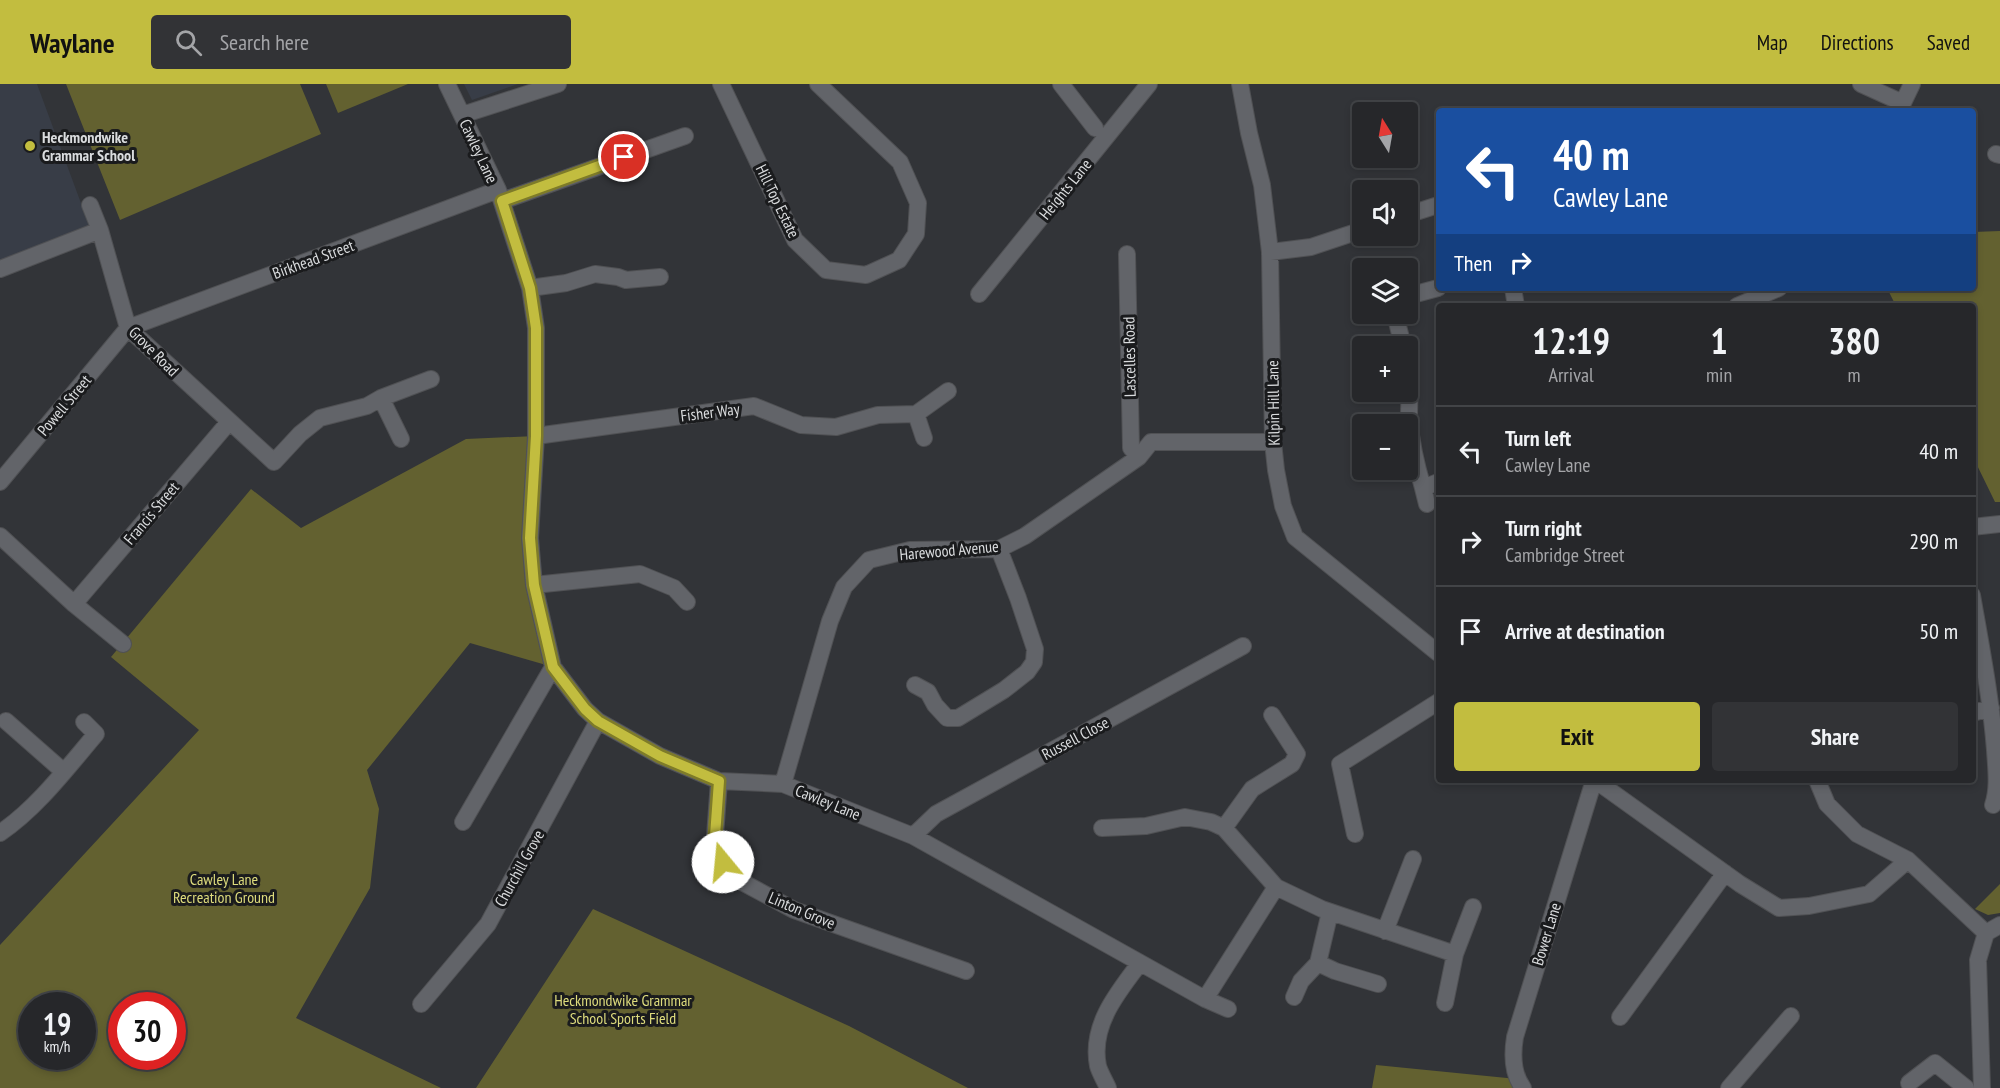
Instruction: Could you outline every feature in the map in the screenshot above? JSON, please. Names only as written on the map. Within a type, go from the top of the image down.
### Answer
[{"type":"street","name":"Cawley Lane","points":[[447,84],[500,195],[530,288],[536,328],[536,436],[530,538],[534,585],[553,667],[585,709],[598,721],[660,756],[719,781],[783,784],[913,836],[1205,999],[1228,1009]]},
{"type":"street","points":[[462,115],[558,84]]},
{"type":"street","name":"Hill Top Estate","points":[[721,84],[795,240],[826,270],[867,275],[899,260],[916,234],[918,203],[900,162],[818,84]]},
{"type":"street","points":[[1060,84],[1095,128]]},
{"type":"street","name":"Heights Lane","points":[[979,294],[1149,84]]},
{"type":"street","name":"Kilpin Hill Lane","points":[[1240,84],[1262,185],[1270,252],[1273,442],[1283,507],[1296,537],[1436,651]]},
{"type":"street","points":[[1861,84],[1901,107],[1912,84]]},
{"type":"street","name":"Birkhead Street","points":[[128,328],[500,195],[685,136]]},
{"type":"street","name":"Grove Road","points":[[90,204],[100,230],[128,328],[274,462],[300,434],[321,418],[368,406],[381,398]]},
{"type":"street","points":[[1418,212],[1436,206]]},
{"type":"street","points":[[0,269],[100,230]]},
{"type":"street","points":[[1270,252],[1311,247],[1352,233]]},
{"type":"street","name":"Lascelles Road","points":[[1127,254],[1131,448],[1138,457]]},
{"type":"street","points":[[530,288],[566,283],[595,274],[626,280],[660,277]]},
{"type":"street","points":[[1418,293],[1436,289]]},
{"type":"street","points":[[1744,303],[1772,291]]},
{"type":"street","name":"Powell Street","points":[[0,482],[128,328]]},
{"type":"street","points":[[400,440],[381,398],[430,379]]},
{"type":"street","points":[[924,438],[916,414],[948,391]]},
{"type":"street","points":[[1409,402],[1412,451],[1430,492]]},
{"type":"street","name":"Fisher Way","points":[[536,436],[754,406],[801,425],[836,427],[878,415],[916,414]]},
{"type":"street","name":"Francis Street","points":[[74,604],[229,422]]},
{"type":"street","name":"Harewood Avenue","points":[[783,784],[830,621],[844,587],[869,560],[910,550],[999,549],[1025,536],[1138,457],[1150,442],[1273,442]]},
{"type":"street","points":[[1976,527],[2000,524]]},
{"type":"street","points":[[0,536],[74,604],[123,644]]},
{"type":"street","points":[[915,685],[928,692],[935,705],[947,718],[958,718],[1004,690],[1027,672],[1034,662],[1035,649],[999,549]]},
{"type":"street","points":[[534,585],[640,574],[678,583],[687,602]]},
{"type":"street","points":[[1976,619],[1991,708],[1996,778],[1993,805]]},
{"type":"street","name":"Russell Close","points":[[913,836],[936,813],[1244,646]]},
{"type":"street","points":[[463,822],[553,667]]},
{"type":"street","points":[[1354,834],[1340,764],[1436,703]]},
{"type":"street","points":[[1976,712],[1991,708]]},
{"type":"street","points":[[1224,828],[1252,789],[1292,764],[1297,754],[1272,715]]},
{"type":"street","points":[[6,721],[63,772]]},
{"type":"street","name":"Churchill Grove","points":[[421,1004],[488,924],[598,721]]},
{"type":"street","points":[[0,833],[15,823],[96,734],[84,722]]},
{"type":"street","name":"Linton Grove","points":[[719,781],[715,836],[723,862],[742,882],[794,910],[966,971]]},
{"type":"street","name":"Bower Lane","points":[[1523,1088],[1517,1079],[1512,1055],[1515,1037],[1593,783]]},
{"type":"street","points":[[1598,783],[1725,873],[1779,908],[1809,906],[1869,894],[1908,860]]},
{"type":"street","points":[[1818,783],[1827,804],[1857,834],[1908,860],[1993,929],[1978,960],[1982,1088]]},
{"type":"street","points":[[1102,828],[1146,826],[1185,817],[1211,822],[1224,828],[1276,887],[1330,912],[1455,954]]},
{"type":"street","points":[[1385,931],[1413,859]]},
{"type":"street","points":[[1620,1017],[1725,873]]},
{"type":"street","points":[[1205,999],[1276,887]]},
{"type":"street","points":[[1445,1003],[1455,954],[1473,907]]},
{"type":"street","points":[[1294,996],[1301,981],[1318,963],[1330,912]]},
{"type":"street","points":[[1108,1088],[1098,1068],[1097,1045],[1104,1019],[1114,997],[1140,963]]},
{"type":"street","points":[[1318,963],[1335,971],[1378,984]]},
{"type":"street","points":[[1729,1088],[1791,1016]]},
{"type":"street","points":[[1909,1083],[1935,1063],[1966,1088]]},
{"type":"shaded area","name":"Heckmondwike Grammar School","points":[[0,84],[37,84],[92,233],[0,269]]},
{"type":"shaded area","points":[[464,84],[518,84],[472,100]]},
{"type":"green space","points":[[66,84],[300,84],[321,134],[120,220]]},
{"type":"green space","points":[[326,84],[408,84],[338,113]]},
{"type":"green space","points":[[2000,231],[2000,502],[1995,502],[1976,463],[1976,303],[1894,303],[1888,291],[1976,291],[1976,232]]},
{"type":"green space","name":"Cawley Lane Recreation Ground","points":[[536,436],[530,538],[553,667],[470,643],[367,770],[379,809],[370,888],[296,1018],[441,1088],[0,1088],[0,945],[199,730],[111,657],[251,489],[301,528],[466,439]]},
{"type":"green space","points":[[2000,884],[2000,913],[1988,915],[1975,909]]},
{"type":"green space","name":"Heckmondwike Grammar School Sports Field","points":[[593,909],[849,1026],[968,1088],[476,1088]]},
{"type":"green space","points":[[1376,1065],[1517,1079],[1523,1088],[1372,1088]]},
{"type":"place","name":"Heckmondwike Grammar School","points":[[30,146]]},
{"type":"route","points":[[624,157],[502,201],[530,288],[536,328],[536,436],[530,538],[534,585],[553,667],[585,709],[598,721],[660,756],[719,781],[715,836],[723,862]]}]
